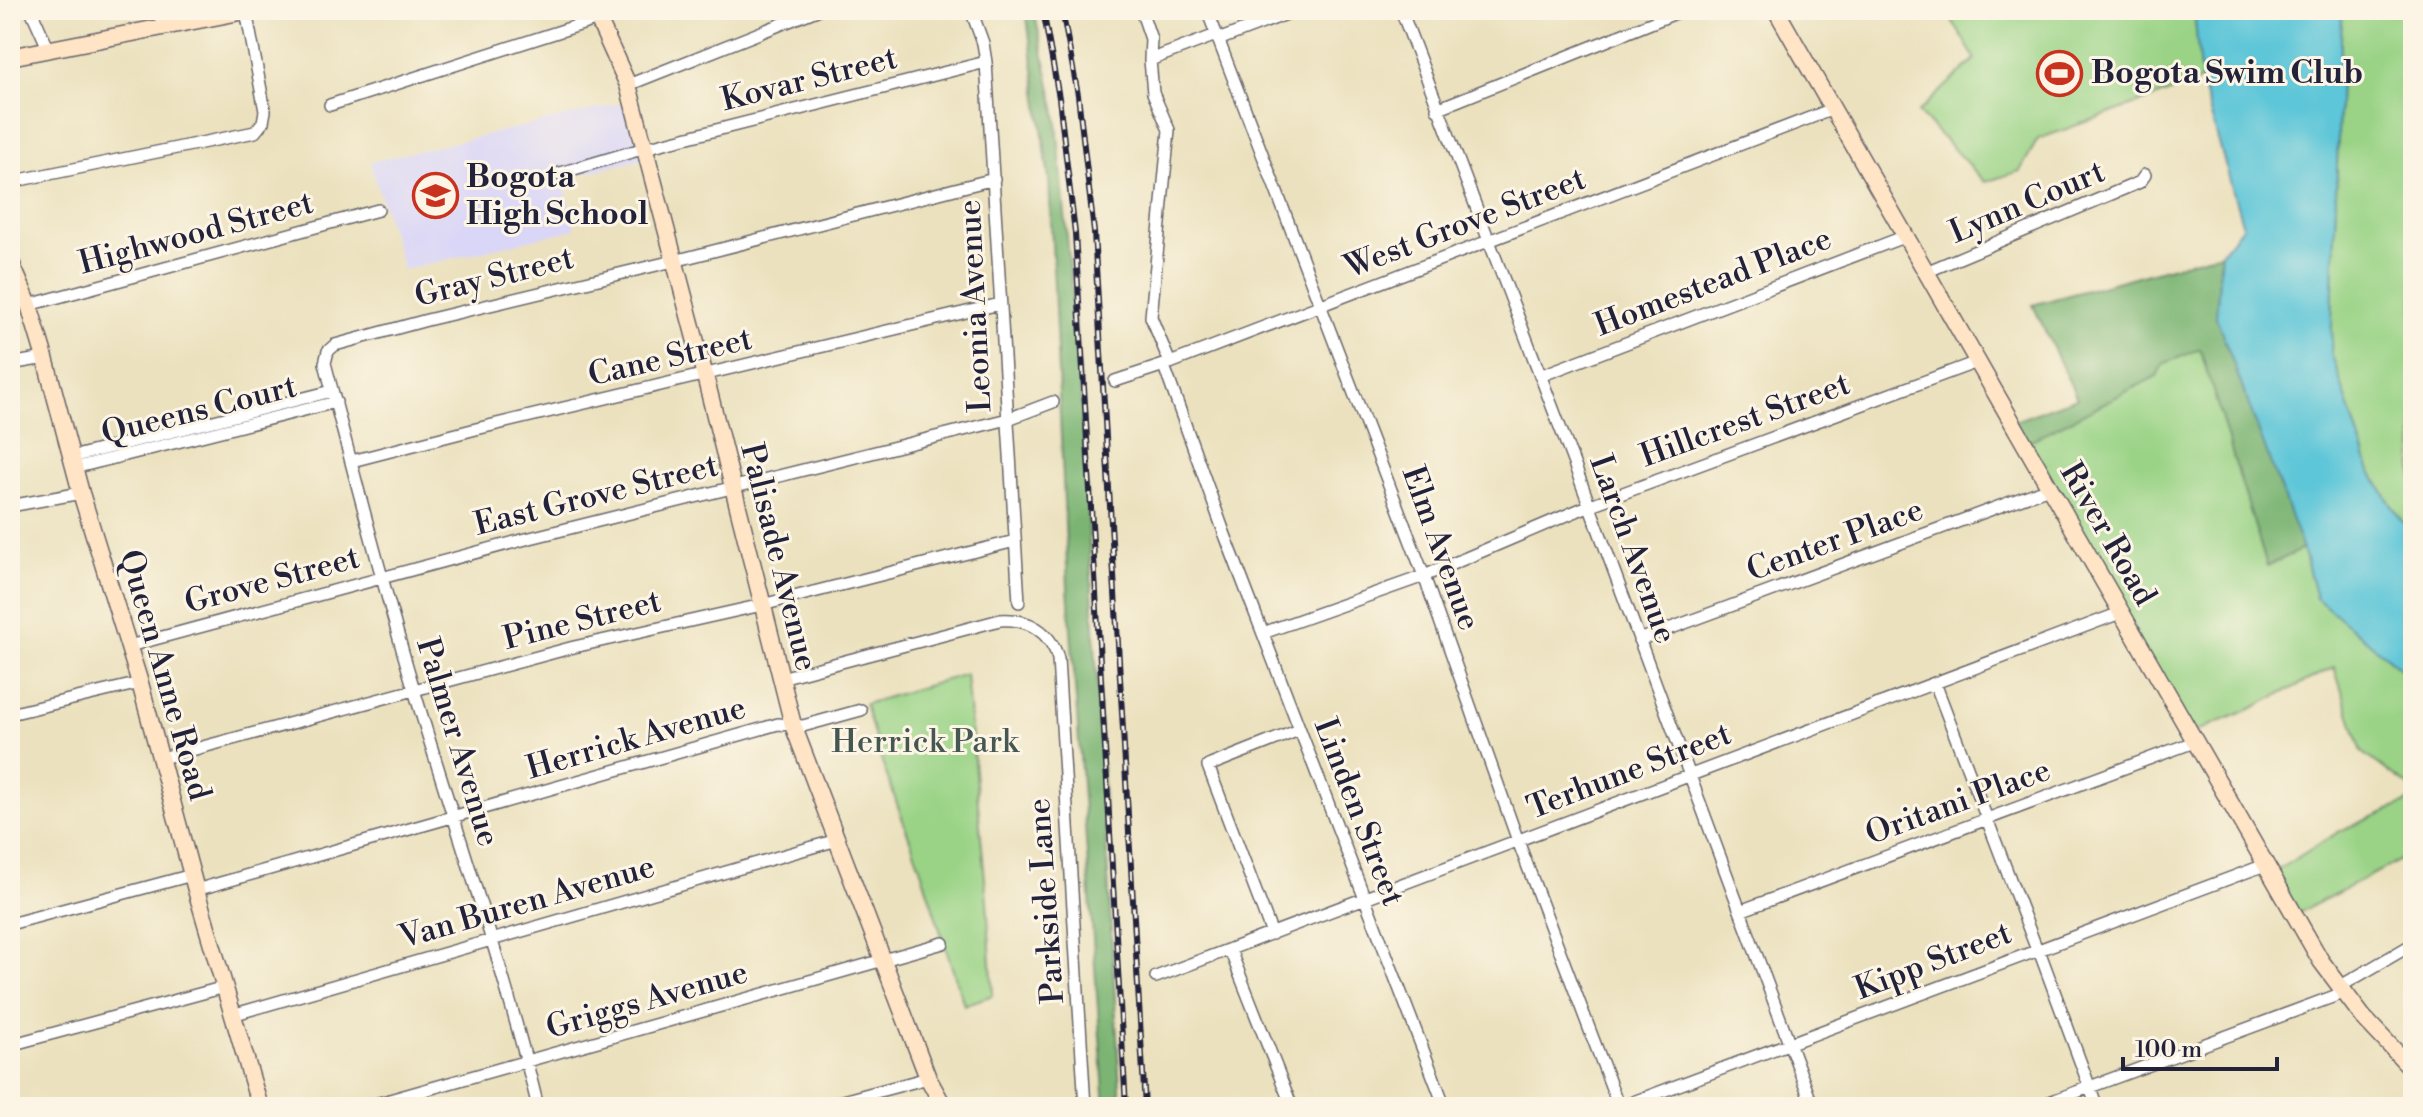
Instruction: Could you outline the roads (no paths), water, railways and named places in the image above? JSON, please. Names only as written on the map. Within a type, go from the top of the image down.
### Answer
[{"type":"street","points":[[31,10],[49,50]]},
{"type":"street","points":[[157,10],[165,27]]},
{"type":"street","points":[[10,57],[248,10],[265,111],[263,122],[255,132],[10,182]]},
{"type":"street","points":[[628,85],[817,10]]},
{"type":"street","name":"Leonia Avenue","points":[[971,10],[986,62],[1019,602]]},
{"type":"street","name":"Linden Street","points":[[1141,10],[1151,39],[1153,93],[1169,130],[1151,317],[1225,535],[1445,1107]]},
{"type":"street","name":"Elm Avenue","points":[[1207,10],[1424,576],[1518,841],[1620,1107]]},
{"type":"street","points":[[1150,60],[1297,10]]},
{"type":"street","name":"Larch Avenue","points":[[1401,10],[1576,469],[1813,1107]]},
{"type":"street","points":[[1437,109],[1683,10]]},
{"type":"street","name":"River Road","points":[[1776,10],[2321,961],[2341,990],[2413,1070]]},
{"type":"street","points":[[330,105],[596,15]]},
{"type":"street","name":"Palisade Avenue","points":[[596,15],[628,85],[793,725],[928,1078],[944,1107]]},
{"type":"street","name":"Kovar Street","points":[[557,174],[645,148],[986,62]]},
{"type":"street","name":"West Grove Street","points":[[1115,381],[1167,365],[1833,109]]},
{"type":"street","name":"Lynn Court","points":[[1926,272],[2140,182],[2145,175]]},
{"type":"street","name":"Gray Street","points":[[334,396],[325,363],[328,351],[335,345],[994,179]]},
{"type":"street","name":"Highwood Street","points":[[29,305],[378,210]]},
{"type":"street","name":"Homestead Place","points":[[1540,376],[1906,236]]},
{"type":"street","name":"Queen Anne Road","points":[[10,260],[29,305],[45,358],[81,493],[162,758],[194,883],[260,1107]]},
{"type":"street","name":"Cane Street","points":[[352,461],[1000,304]]},
{"type":"street","points":[[10,364],[45,358]]},
{"type":"street","name":"Hillcrest Street","points":[[1263,633],[1424,576],[1588,506],[1977,362]]},
{"type":"street","name":"Palmer Avenue","points":[[334,396],[414,690],[538,1107]]},
{"type":"street","name":"Queens Court","points":[[73,463],[334,396]]},
{"type":"street","name":"East Grove Street","points":[[383,577],[1008,419],[1053,402]]},
{"type":"street","name":"Center Place","points":[[1639,640],[2049,488]]},
{"type":"street","points":[[10,506],[81,493]]},
{"type":"street","name":"Pine Street","points":[[162,758],[574,647],[762,605],[1015,541]]},
{"type":"street","name":"Grove Street","points":[[129,646],[383,577]]},
{"type":"street","name":"Terhune Street","points":[[1156,977],[2120,613]]},
{"type":"street","name":"Parkside Lane","points":[[781,678],[1000,620],[1018,620],[1043,632],[1058,659],[1085,1107]]},
{"type":"street","points":[[10,714],[140,683]]},
{"type":"street","points":[[1935,683],[2097,1107]]},
{"type":"street","name":"Herrick Avenue","points":[[10,924],[194,883],[454,818],[778,724],[803,726],[861,710]]},
{"type":"street","points":[[1272,934],[1208,766],[1299,730]]},
{"type":"street","name":"Oritani Place","points":[[1740,911],[2194,742]]},
{"type":"street","name":"Van Buren Avenue","points":[[232,1015],[837,840]]},
{"type":"street","name":"Kipp Street","points":[[1620,1107],[2265,865]]},
{"type":"street","name":"Griggs Avenue","points":[[365,1107],[943,943]]},
{"type":"street","points":[[2036,1107],[2341,990],[2413,944]]},
{"type":"street","points":[[1230,950],[1291,1105],[1276,1107]]},
{"type":"street","points":[[10,1045],[225,987]]},
{"type":"street","points":[[820,1107],[928,1078]]},
{"type":"water","points":[[2194,10],[2342,10],[2331,352],[2369,469],[2401,520],[2413,527],[2413,679],[2316,598],[2305,555],[2216,317],[2221,253],[2243,226],[2201,81]]},
{"type":"railway","points":[[1043,10],[1059,98],[1075,233],[1126,1107]]},
{"type":"railway","points":[[1062,10],[1078,95],[1094,232],[1145,1107]]},
{"type":"place","name":"Bogota Swim Club","points":[[2060,73]]},
{"type":"place","name":"Bogota High School","points":[[435,195]]},
{"type":"park label","name":"Herrick Park","points":[[925,742]]}]
